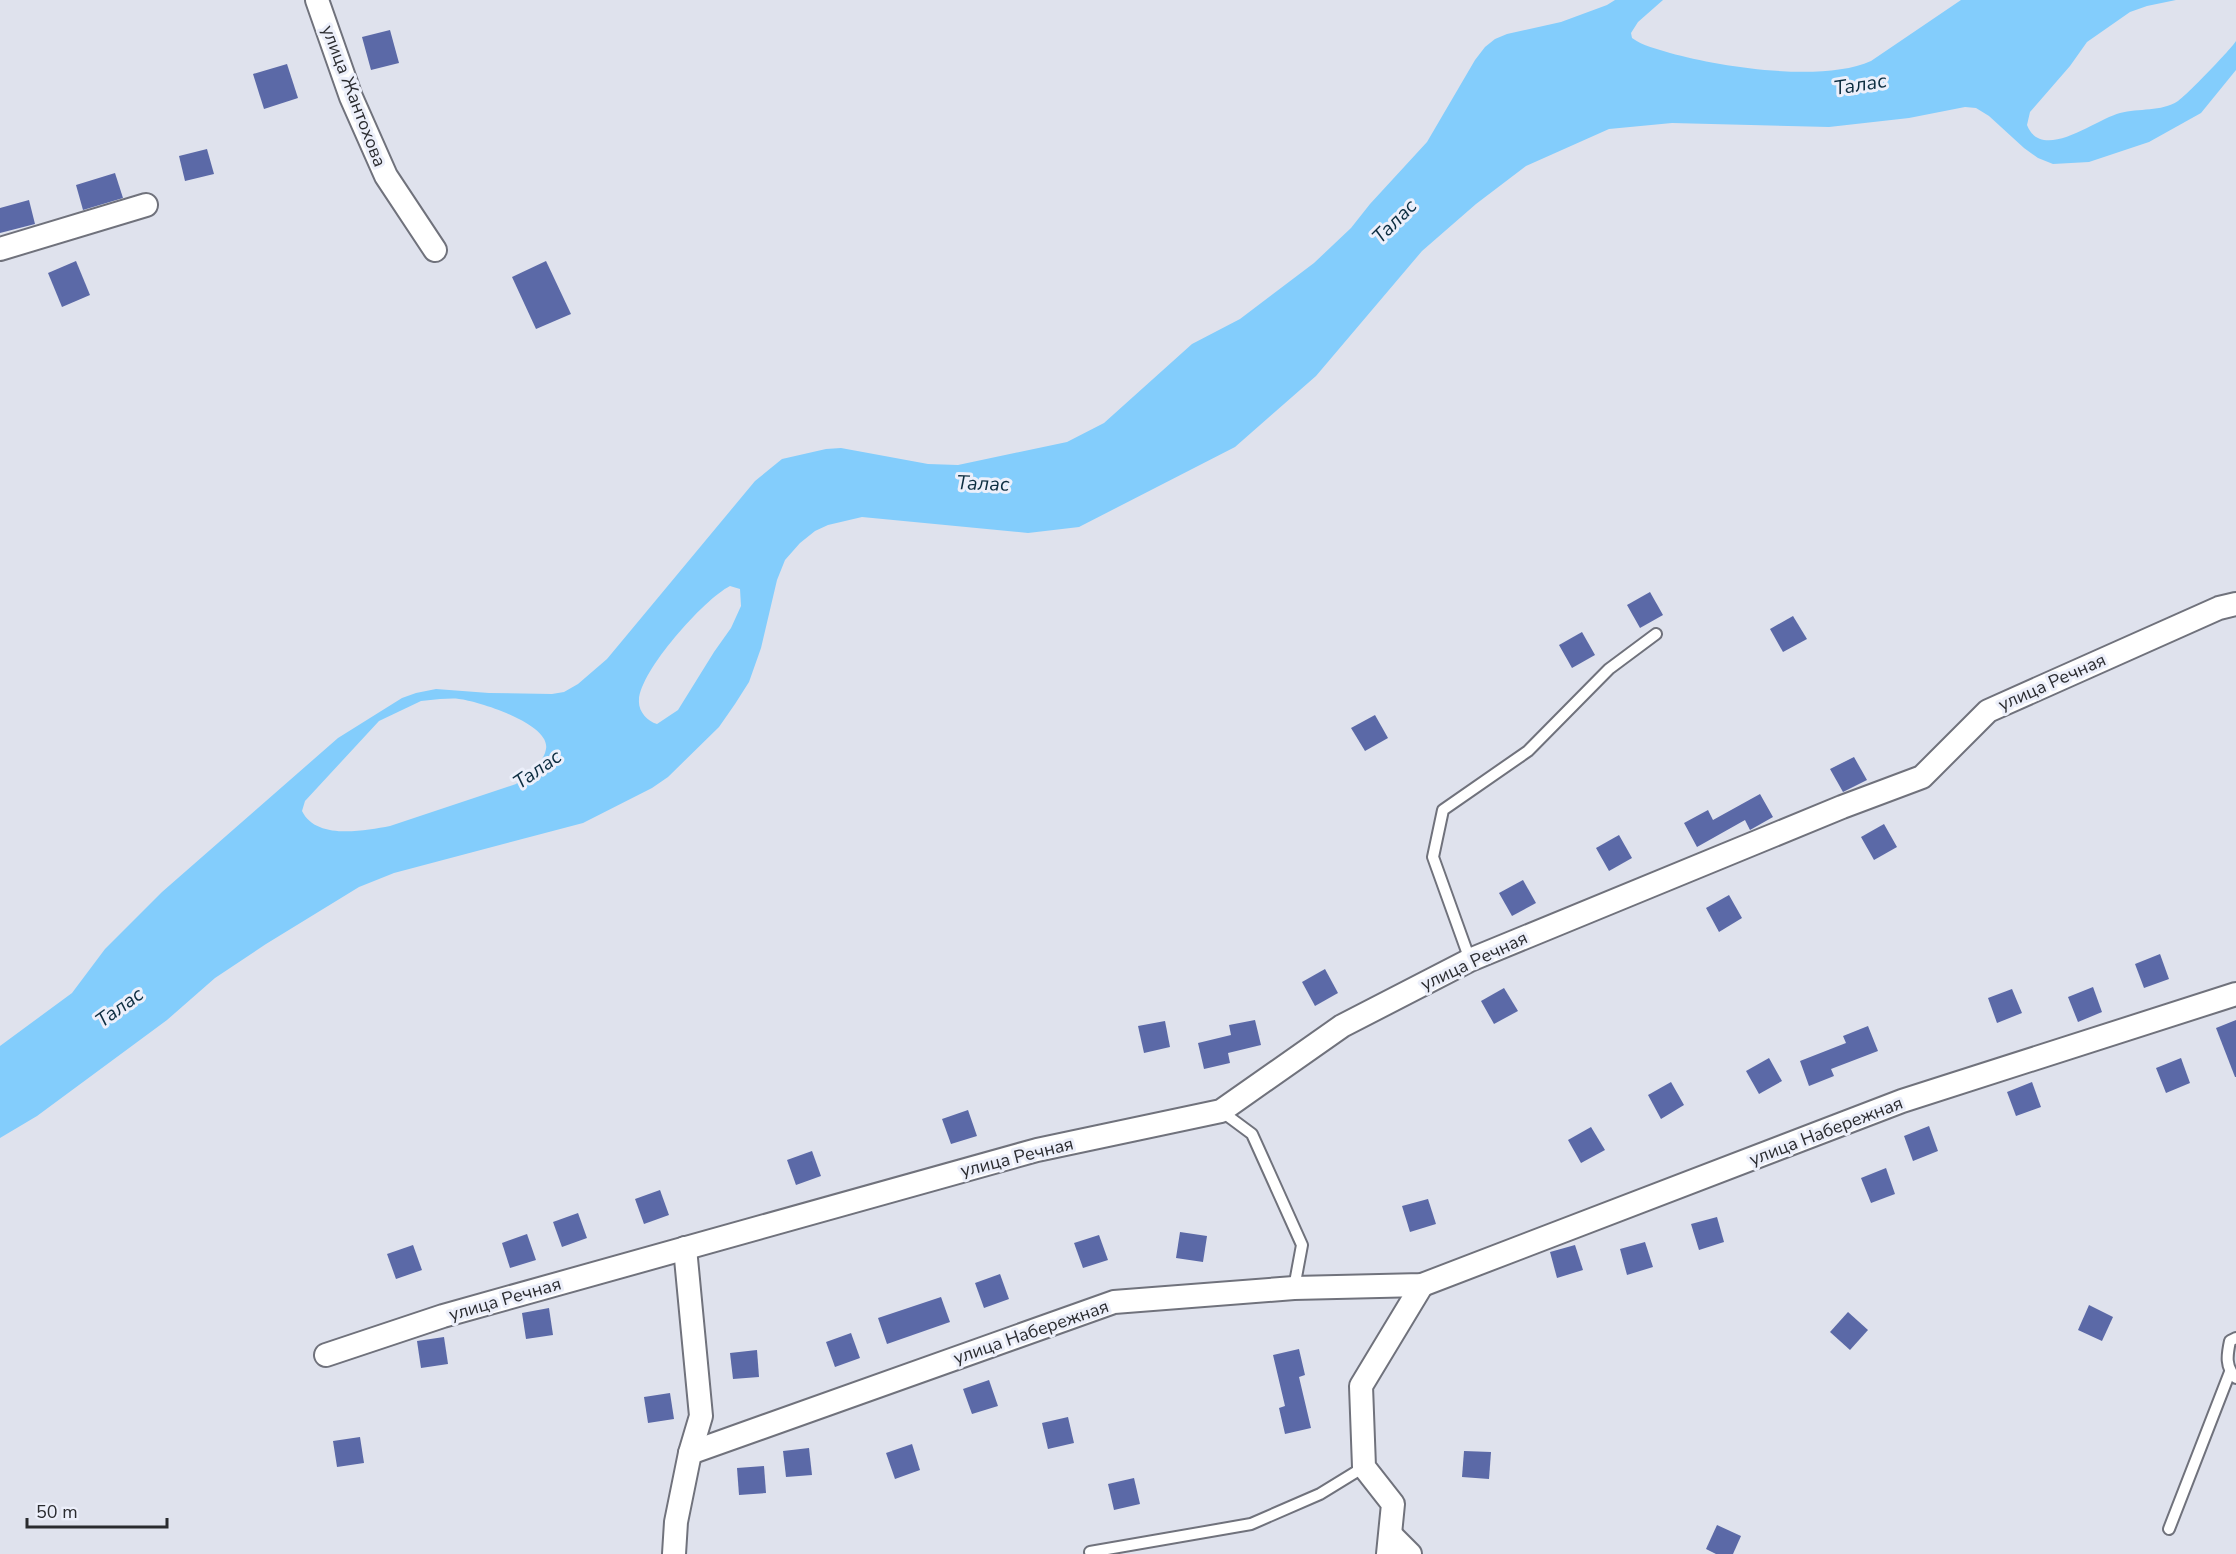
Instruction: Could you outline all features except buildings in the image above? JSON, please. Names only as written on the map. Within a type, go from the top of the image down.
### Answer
[{"type":"street","name":"улица Жантохова","points":[[317,0],[351,97],[386,176],[435,250]]},
{"type":"street","points":[[0,249],[146,206]]},
{"type":"street","name":"улица Речная","points":[[326,1355],[443,1316],[1037,1150],[1221,1111],[1342,1026],[1470,960],[1842,807],[1922,777],[1988,711],[2219,608],[2236,604]]},
{"type":"street","name":"улица Набережная","points":[[690,1453],[1114,1302],[1294,1288],[1422,1285],[1902,1101],[2236,993]]},
{"type":"street","points":[[674,1554],[676,1522],[690,1453],[701,1416],[685,1248]]},
{"type":"street","points":[[1410,1554],[1389,1544],[1393,1504],[1364,1467],[1361,1386],[1422,1285]]},
{"type":"lane","points":[[1470,960],[1433,858],[1443,810],[1528,751],[1609,669],[1656,634]]},
{"type":"lane","points":[[1221,1111],[1252,1134],[1302,1245],[1294,1288]]},
{"type":"lane","points":[[2169,1529],[2233,1375],[2226,1356],[2230,1341],[2236,1338]]},
{"type":"lane","points":[[1090,1552],[1251,1524],[1320,1494],[1364,1467]]},
{"type":"water","name":"Талас","points":[[1615,0],[1663,0],[1638,22],[1631,33],[1632,38],[1650,47],[1716,63],[1771,71],[1799,72],[1850,68],[1871,61],[1961,0],[2176,0],[2130,12],[2087,42],[2070,66],[2030,112],[2027,125],[2034,136],[2044,140],[2070,136],[2120,113],[2157,108],[2178,101],[2236,41],[2236,70],[2201,113],[2149,142],[2089,162],[2053,164],[2038,158],[1989,116],[1976,108],[1965,107],[1909,118],[1829,127],[1672,123],[1609,129],[1526,166],[1476,204],[1422,251],[1316,376],[1235,447],[1079,527],[1028,533],[862,517],[828,525],[815,531],[785,560],[777,580],[761,648],[749,682],[719,727],[668,777],[652,788],[583,823],[394,873],[359,887],[215,978],[167,1020],[37,1116],[0,1138],[0,1046],[72,993],[105,949],[162,892],[338,738],[402,698],[416,693],[436,689],[552,694],[564,692],[578,684],[607,659],[755,481],[782,459],[841,448],[928,464],[958,465],[1067,442],[1104,423],[1192,344],[1240,319],[1314,263],[1351,228],[1427,142],[1485,47],[1495,39],[1507,34],[1561,22]],"holes":[[[730,586],[740,589],[741,606],[731,628],[678,710],[657,724],[653,723],[644,715],[639,704],[642,687],[650,672],[690,620]],[[440,699],[468,701],[512,715],[537,731],[544,740],[545,754],[534,768],[516,784],[390,826],[341,831],[329,830],[309,820],[302,811],[305,801],[379,721],[421,701]]]}]
